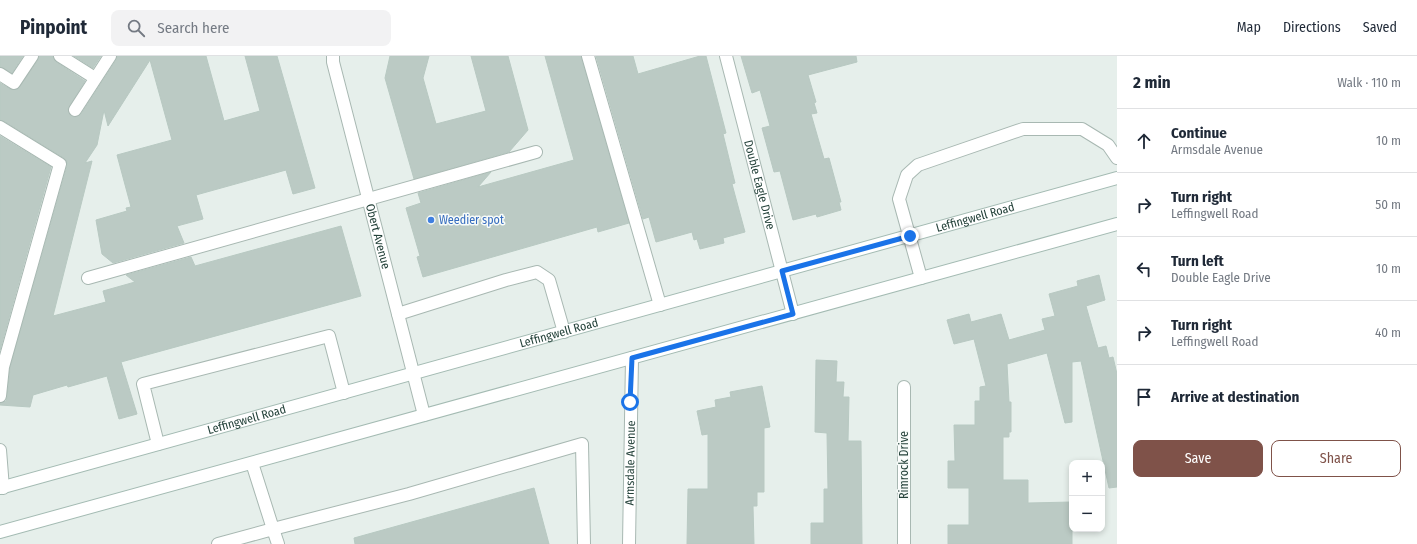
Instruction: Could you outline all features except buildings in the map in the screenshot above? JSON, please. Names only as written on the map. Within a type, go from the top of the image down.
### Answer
[{"type":"main road","points":[[0,74],[14,83],[32,56]]},
{"type":"main road","points":[[60,56],[95,78]]},
{"type":"main road","points":[[75,110],[110,56]]},
{"type":"main road","name":"Obert Avenue","points":[[333,56],[333,62],[424,415]]},
{"type":"main road","points":[[588,56],[660,305]]},
{"type":"main road","name":"Double Eagle Drive","points":[[726,56],[793,314]]},
{"type":"main road","points":[[0,127],[60,164],[2,367],[0,396]]},
{"type":"main road","points":[[921,278],[898,199],[907,175],[918,166],[1023,129],[1082,129],[1108,145],[1117,158]]},
{"type":"main road","points":[[88,278],[536,152]]},
{"type":"main road","name":"Leffingwell Road","points":[[1,488],[1117,178]]},
{"type":"main road","points":[[0,532],[1117,224]]},
{"type":"main road","points":[[398,314],[506,280],[537,272],[549,280],[564,332]]},
{"type":"main road","points":[[158,444],[143,384],[329,336],[344,393]]},
{"type":"main road","name":"Armsdale Avenue","points":[[629,544],[632,358]]},
{"type":"main road","name":"Rimrock Drive","points":[[904,387],[904,544]]},
{"type":"main road","points":[[218,544],[408,494],[582,444],[584,544]]},
{"type":"main road","points":[[0,450],[1,488]]},
{"type":"main road","points":[[252,463],[278,544]]},
{"type":"place","name":"Weedier spot","points":[[431,220]]},
{"type":"route","points":[[630,402],[632,358],[793,314],[782,271],[910,236]]}]
